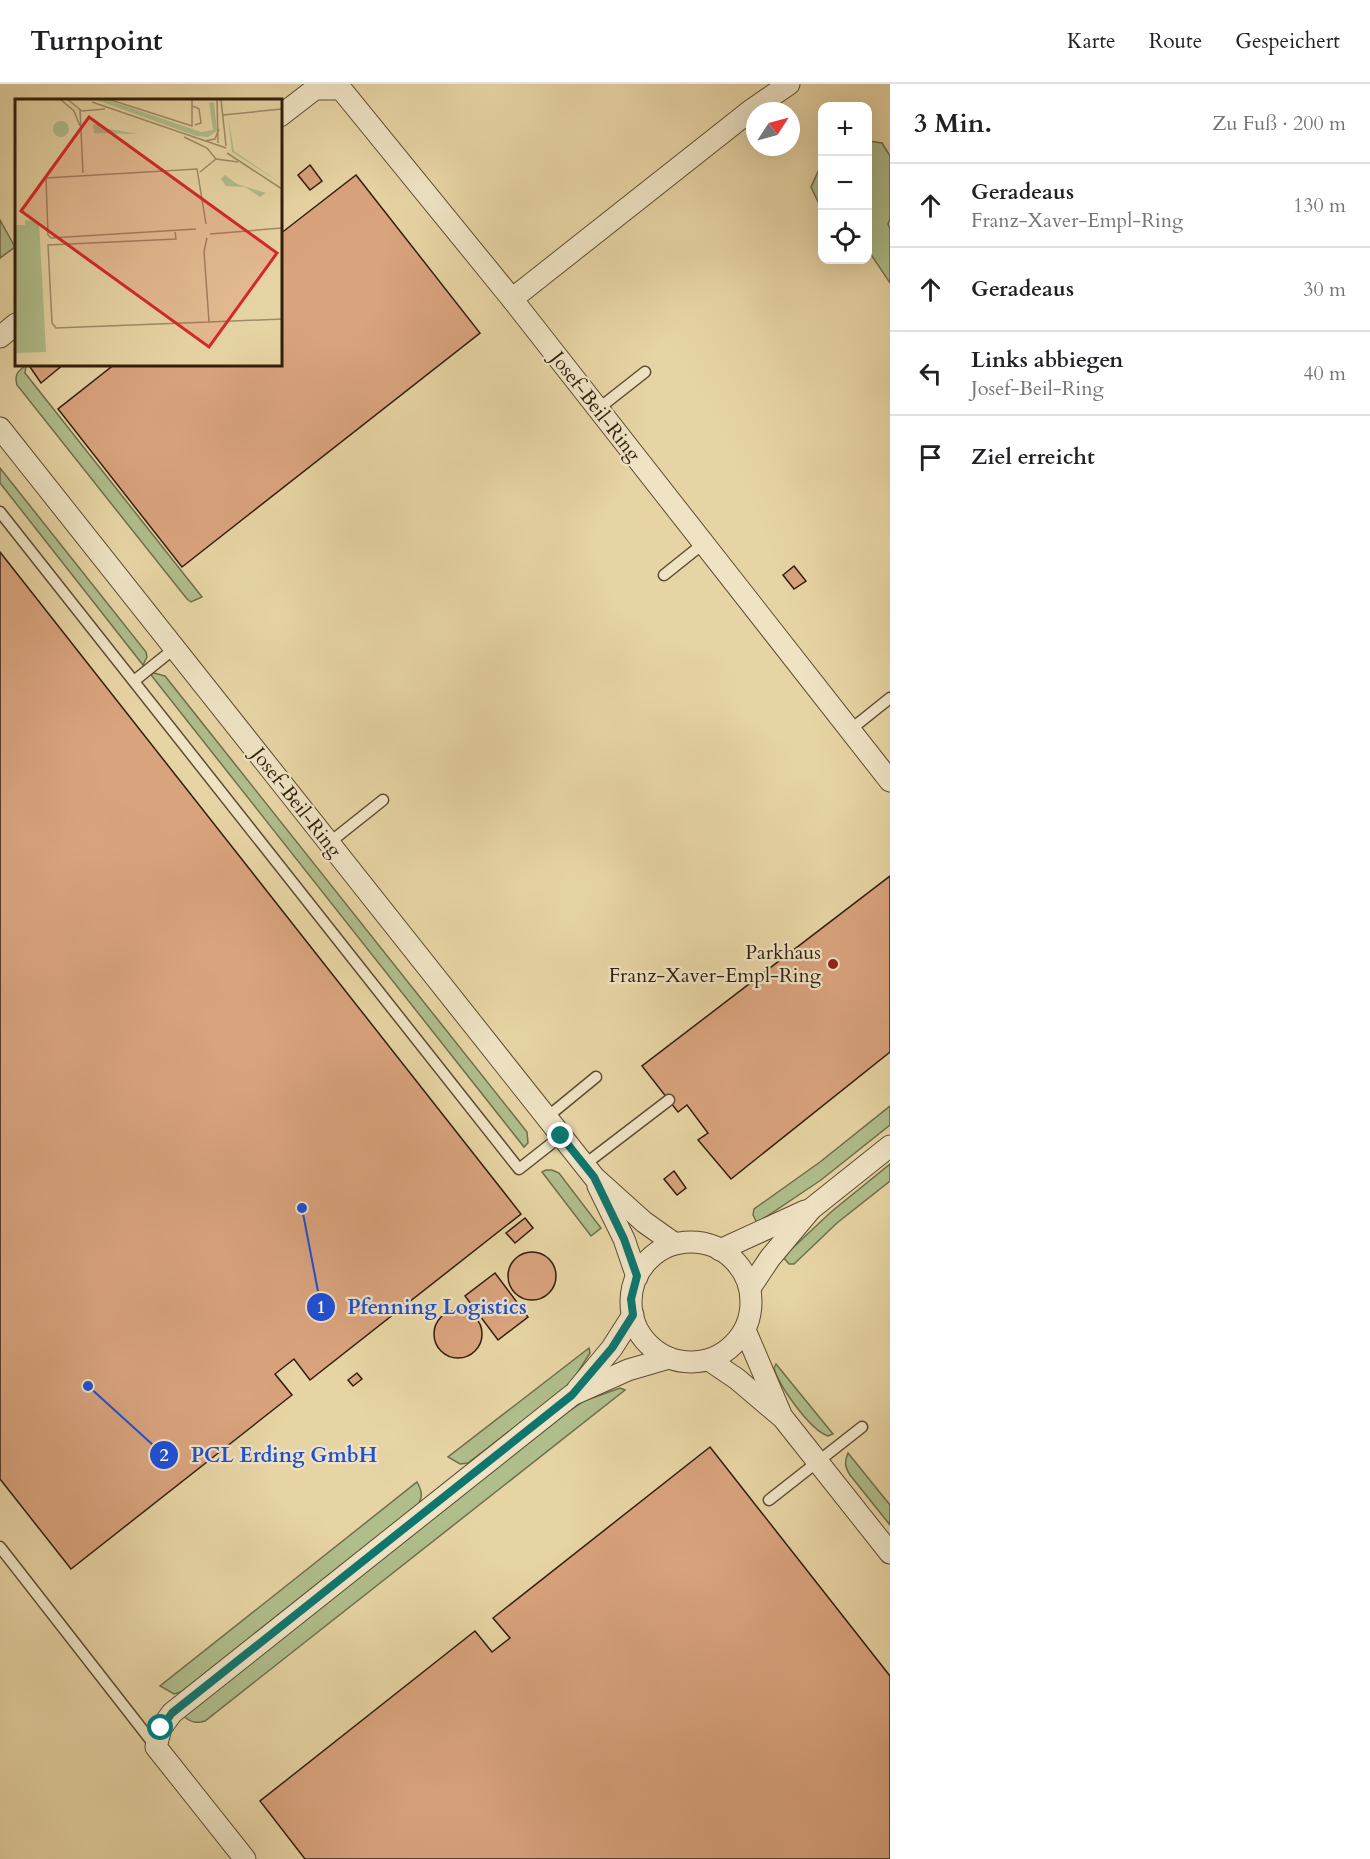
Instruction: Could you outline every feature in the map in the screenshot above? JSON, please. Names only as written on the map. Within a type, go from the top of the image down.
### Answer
[{"type":"street","points":[[758,102],[773,84]]},
{"type":"street","points":[[763,102],[789,84]]},
{"type":"street","name":"Josef-Beil-Ring","points":[[282,114],[318,87],[341,89],[512,299],[890,781]]},
{"type":"street","points":[[512,299],[746,114]]},
{"type":"street","points":[[0,338],[15,325]]},
{"type":"street","name":"Josef-Beil-Ring","points":[[0,428],[589,1171],[644,1222],[675,1244]]},
{"type":"street","points":[[750,1288],[770,1258],[811,1209],[890,1146]]},
{"type":"street","name":"Josef-Beil-Ring","points":[[589,1171],[624,1239],[637,1276]]},
{"type":"street","points":[[720,1250],[811,1209]]},
{"type":"street","points":[[698,1243],[720,1250],[739,1266],[750,1288],[751,1310],[745,1330],[730,1348],[709,1360],[689,1362],[669,1358],[652,1348],[640,1333],[633,1315],[631,1299],[637,1276],[653,1256],[675,1244],[698,1243]]},
{"type":"street","points":[[245,1859],[156,1747],[161,1728],[172,1713],[572,1395],[612,1348],[633,1315]]},
{"type":"street","points":[[745,1330],[783,1418]]},
{"type":"street","points":[[572,1395],[628,1370],[669,1358]]},
{"type":"street","points":[[709,1360],[737,1379],[783,1418],[890,1553]]},
{"type":"lane","points":[[598,409],[645,372]]},
{"type":"lane","points":[[0,512],[519,1169],[561,1136]]},
{"type":"lane","points":[[664,575],[704,543]]},
{"type":"lane","points":[[134,681],[175,648]]},
{"type":"lane","points":[[850,730],[890,698]]},
{"type":"lane","points":[[329,843],[383,800]]},
{"type":"lane","points":[[546,1118],[596,1077]]},
{"type":"lane","points":[[589,1171],[669,1100]]},
{"type":"lane","points":[[768,1500],[862,1427]]},
{"type":"lane","points":[[0,1547],[156,1747]]},
{"type":"green space","points":[[872,142],[882,143],[890,156],[890,219],[888,224],[890,229],[890,283],[872,256]]},
{"type":"green space","points":[[818,172],[818,202],[811,187]]},
{"type":"green space","points":[[0,220],[15,247],[0,258]]},
{"type":"green space","points":[[26,366],[25,373],[202,597],[191,602],[187,599],[17,385],[17,373]]},
{"type":"green space","points":[[0,468],[146,652],[147,657],[143,665],[0,483]]},
{"type":"green space","points":[[154,673],[165,676],[527,1132],[528,1143],[524,1147],[151,675]]},
{"type":"green space","points":[[890,1106],[890,1125],[821,1180],[757,1223],[753,1215],[754,1209],[820,1162]]},
{"type":"green space","points":[[890,1164],[890,1181],[837,1223],[794,1264],[789,1264],[783,1257],[831,1212]]},
{"type":"green space","points":[[546,1170],[559,1173],[601,1228],[591,1236],[542,1172]]},
{"type":"green space","points":[[589,1348],[590,1353],[569,1386],[468,1463],[460,1464],[448,1457]]},
{"type":"green space","points":[[776,1364],[833,1434],[828,1436],[821,1432],[804,1417],[777,1376],[774,1368]]},
{"type":"green space","points":[[620,1388],[625,1390],[205,1721],[194,1722],[183,1716],[568,1412],[584,1401]]},
{"type":"green space","points":[[848,1453],[890,1505],[890,1525],[848,1472],[846,1462]]},
{"type":"green space","points":[[417,1482],[421,1494],[418,1505],[181,1692],[174,1694],[160,1686]]},
{"type":"building","points":[[310,165],[322,181],[310,190],[298,175]]},
{"type":"building","points":[[356,175],[480,333],[182,567],[58,409],[112,366],[282,366],[282,232]]},
{"type":"building","points":[[29,366],[62,366],[41,383]]},
{"type":"building","points":[[0,552],[521,1214],[310,1380],[294,1359],[275,1374],[292,1395],[71,1569],[0,1479]]},
{"type":"building","points":[[794,566],[806,581],[794,589],[783,575]]},
{"type":"building","name":"Parkhaus Franz-Xaver-Empl-Ring","points":[[890,876],[890,1052],[731,1179],[698,1140],[708,1133],[687,1105],[678,1112],[642,1066]]},
{"type":"building","points":[[674,1171],[686,1188],[677,1195],[664,1179]]},
{"type":"building","points":[[525,1218],[533,1228],[515,1243],[506,1233]]},
{"type":"building","points":[[527,1252],[537,1252],[549,1259],[556,1271],[556,1281],[549,1293],[537,1300],[527,1300],[512,1289],[508,1281],[508,1271],[519,1256]]},
{"type":"building","points":[[495,1273],[528,1317],[498,1340],[465,1296]]},
{"type":"building","points":[[453,1310],[463,1310],[475,1317],[482,1329],[482,1339],[475,1351],[463,1358],[453,1358],[438,1347],[434,1339],[434,1329],[445,1314]]},
{"type":"building","points":[[357,1373],[362,1379],[353,1386],[348,1380]]},
{"type":"building","points":[[710,1447],[890,1676],[890,1859],[305,1859],[260,1801],[475,1631],[492,1652],[510,1638],[493,1618]]},
{"type":"place","name":"Parkhaus Franz-Xaver-Empl-Ring","points":[[833,964]]},
{"type":"place","name":"Pfenning Logistics","points":[[302,1208]]},
{"type":"place","name":"PCL Erding GmbH","points":[[88,1386]]},
{"type":"route","points":[[161,1728],[172,1713],[572,1395],[612,1348],[633,1315],[631,1299],[637,1276],[624,1239],[594,1177],[561,1136]]}]
